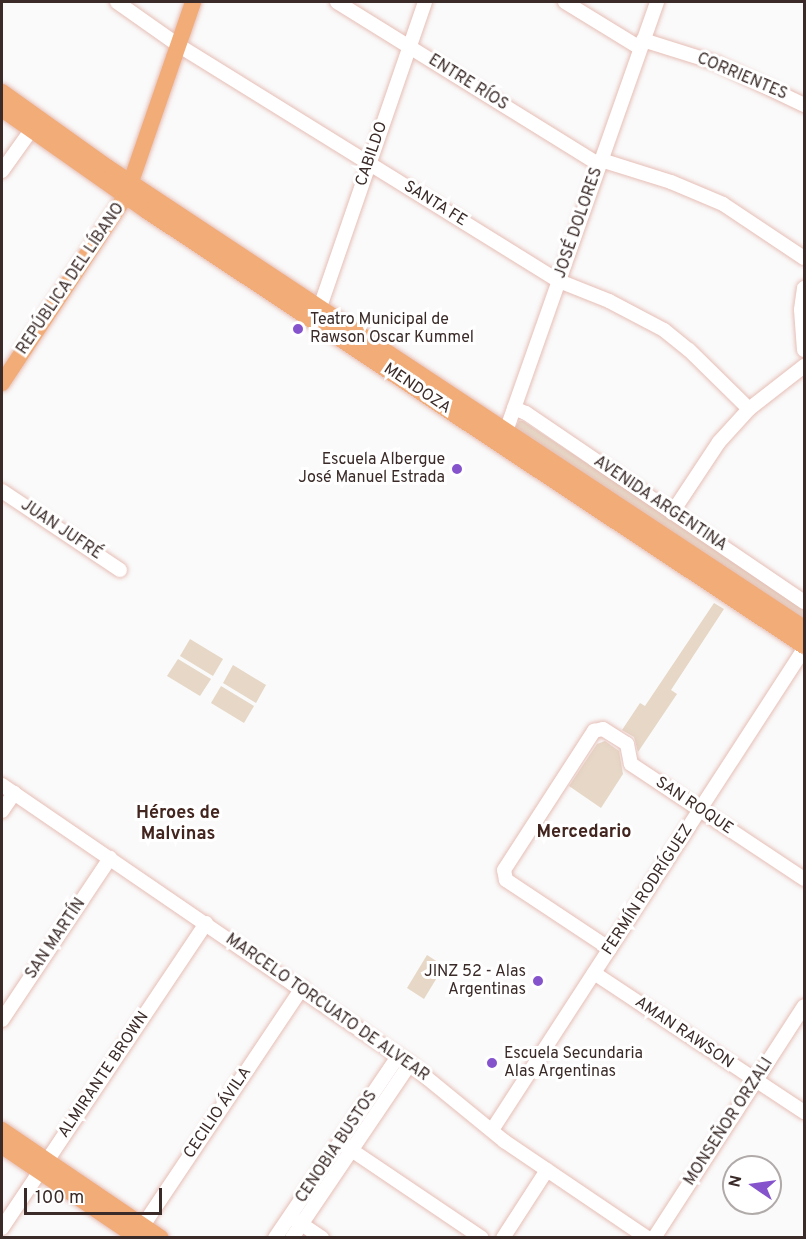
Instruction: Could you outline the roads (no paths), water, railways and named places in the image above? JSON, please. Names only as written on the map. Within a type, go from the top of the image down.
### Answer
[{"type":"main road","name":"REPÚBLICA DEL LÍBANO","points":[[2,383],[129,189],[193,2]]},
{"type":"main road","name":"MENDOZA","points":[[2,92],[35,124],[296,309],[804,628]]},
{"type":"main road","name":"MENDOZA","points":[[2,109],[35,124]]},
{"type":"main road","name":"MENDOZA","points":[[129,189],[320,307],[804,648]]},
{"type":"main road","points":[[2,1131],[43,1166],[138,1234],[161,1238]]},
{"type":"main road","points":[[2,1146],[43,1166]]},
{"type":"street","name":"SANTA FE","points":[[117,2],[178,45],[559,281],[609,301],[664,330],[689,350],[749,409]]},
{"type":"street","name":"ENTRE RÍOS","points":[[337,2],[600,162],[671,182],[723,204],[804,258]]},
{"type":"street","name":"CABILDO","points":[[320,325],[320,307],[425,2]]},
{"type":"street","name":"CORRIENTES","points":[[565,2],[642,44],[716,63],[804,105]]},
{"type":"street","name":"JOSÉ DOLORES","points":[[502,437],[657,2]]},
{"type":"street","points":[[2,171],[35,124]]},
{"type":"street","points":[[804,288],[801,310],[804,350]]},
{"type":"street","points":[[296,309],[320,307]]},
{"type":"street","points":[[672,513],[719,442],[749,409],[804,366]]},
{"type":"street","name":"AVENIDA ARGENTINA","points":[[514,408],[526,413],[804,602]]},
{"type":"street","name":"JUAN JUFRÉ","points":[[2,491],[120,570]]},
{"type":"street","name":"FERMÍN RODRÍGUEZ","points":[[492,1130],[804,648]]},
{"type":"street","name":"SAN ROQUE","points":[[610,949],[506,880],[504,870],[594,731],[603,729],[627,744],[631,764],[804,879]]},
{"type":"street","name":"MARCELO TORCUATO DE ALVEAR","points":[[2,785],[302,988],[404,1060],[492,1130],[547,1170],[647,1238]]},
{"type":"street","points":[[2,811],[14,793]]},
{"type":"street","name":"SAN MARTÍN","points":[[2,1020],[110,858]]},
{"type":"street","name":"ALMIRANTE BROWN","points":[[2,1227],[206,923]]},
{"type":"street","name":"AMAN RAWSON","points":[[594,973],[804,1112]]},
{"type":"street","name":"CECILIO ÁVILA","points":[[138,1234],[302,988]]},
{"type":"street","name":"MONSEÑOR ORZALI","points":[[654,1238],[804,1006]]},
{"type":"street","name":"CENOBIA BUSTOS","points":[[275,1238],[295,1220],[404,1060]]},
{"type":"street","points":[[345,1146],[482,1238]]},
{"type":"street","points":[[503,1238],[547,1170]]},
{"type":"street","points":[[295,1220],[322,1238]]},
{"type":"street","name":"CENOBIA BUSTOS","points":[[292,1238],[295,1220]]},
{"type":"place","name":"Teatro Municipal de Rawson Oscar Kummel","points":[[298,329]]},
{"type":"place","name":"Escuela Albergue José Manuel Estrada","points":[[457,469]]},
{"type":"place","name":"JINZ 52 - Alas Argentinas","points":[[538,981]]},
{"type":"place","name":"Escuela Secundaria Alas Argentinas","points":[[492,1063]]},
{"type":"district","name":"Héroes de Malvinas","points":[[178,825]]},
{"type":"district","name":"Mercedario","points":[[584,833]]}]
